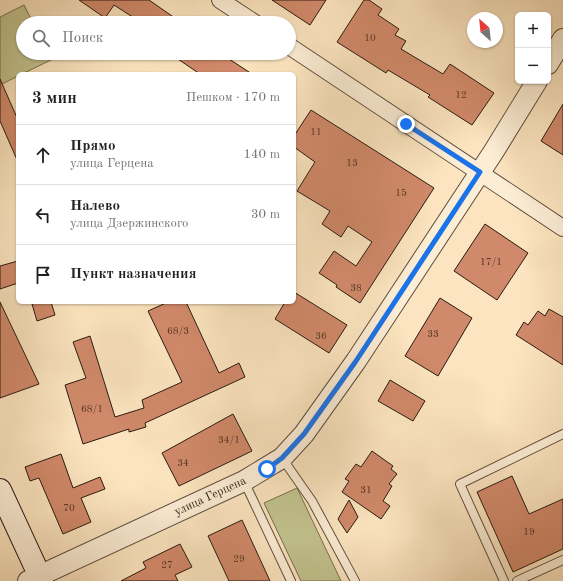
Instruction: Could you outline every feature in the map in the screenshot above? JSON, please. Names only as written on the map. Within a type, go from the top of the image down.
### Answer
[{"type":"main road","points":[[0,490],[37,579]]},
{"type":"street","points":[[220,0],[244,16]]},
{"type":"street","points":[[551,59],[563,39]]},
{"type":"street","points":[[296,51],[563,228]]},
{"type":"street","name":"улица Герцена","points":[[37,579],[244,481],[282,458],[304,434],[356,361],[480,172],[535,84]]},
{"type":"lane","points":[[504,581],[460,484],[563,434]]},
{"type":"lane","points":[[282,458],[312,501],[355,581]]},
{"type":"lane","points":[[244,481],[291,581]]},
{"type":"lane","points":[[517,581],[563,560]]},
{"type":"green space","points":[[24,5],[30,16],[16,16],[16,60],[51,60],[26,72],[16,72],[16,77],[0,85],[0,17]]},
{"type":"green space","points":[[297,488],[341,581],[301,581],[264,503]]},
{"type":"building","points":[[79,0],[149,0],[172,16],[131,16],[114,5],[106,16],[102,16]]},
{"type":"building","points":[[272,0],[326,0],[310,25]]},
{"type":"building","points":[[364,0],[369,0],[382,9],[378,15],[399,29],[395,35],[406,41],[401,49],[443,74],[450,64],[494,93],[472,125],[428,97],[430,95],[388,70],[386,73],[337,42]]},
{"type":"building","points":[[179,60],[231,60],[249,72],[197,72]]},
{"type":"building","points":[[0,79],[16,115],[16,157],[0,121]]},
{"type":"building","points":[[563,104],[563,155],[541,141]]},
{"type":"building","points":[[311,110],[434,188],[360,303],[336,287],[337,285],[319,273],[334,251],[356,266],[372,242],[348,226],[341,237],[322,224],[330,211],[297,191],[315,162],[296,148],[296,133]]},
{"type":"building","points":[[485,224],[528,253],[497,300],[454,271]]},
{"type":"building","points":[[16,262],[16,284],[0,289],[0,266]]},
{"type":"building","points":[[296,293],[347,325],[329,353],[275,319],[284,304],[296,304]]},
{"type":"building","points":[[440,298],[472,318],[438,376],[405,356]]},
{"type":"building","points":[[0,302],[39,384],[0,398]]},
{"type":"building","points":[[32,304],[52,304],[55,315],[37,321]]},
{"type":"building","points":[[164,304],[187,304],[219,373],[239,363],[245,377],[145,423],[146,427],[129,432],[129,429],[83,444],[65,385],[86,378],[73,342],[90,336],[115,417],[144,408],[142,400],[182,382],[148,311]]},
{"type":"building","points":[[549,309],[563,317],[563,365],[516,335],[524,322],[528,325],[538,311],[545,316]]},
{"type":"building","points":[[390,380],[425,401],[413,421],[378,401]]},
{"type":"building","points":[[233,414],[252,451],[179,486],[162,453]]},
{"type":"building","points":[[372,451],[393,466],[391,469],[397,474],[389,484],[392,486],[383,501],[390,506],[381,519],[342,492],[349,481],[345,479],[356,464],[361,467]]},
{"type":"building","points":[[61,454],[73,488],[100,477],[105,489],[81,498],[91,522],[63,534],[39,478],[30,481],[25,467]]},
{"type":"building","points":[[512,476],[529,514],[563,499],[563,549],[513,572],[477,492]]},
{"type":"building","points":[[349,500],[358,517],[347,533],[338,519]]},
{"type":"building","points":[[242,520],[270,581],[229,581],[208,536]]},
{"type":"building","points":[[180,544],[192,567],[175,575],[178,581],[121,581],[146,568],[143,562]]},
{"type":"route","points":[[267,469],[293,448],[304,434],[356,361],[480,172],[406,124]]}]
